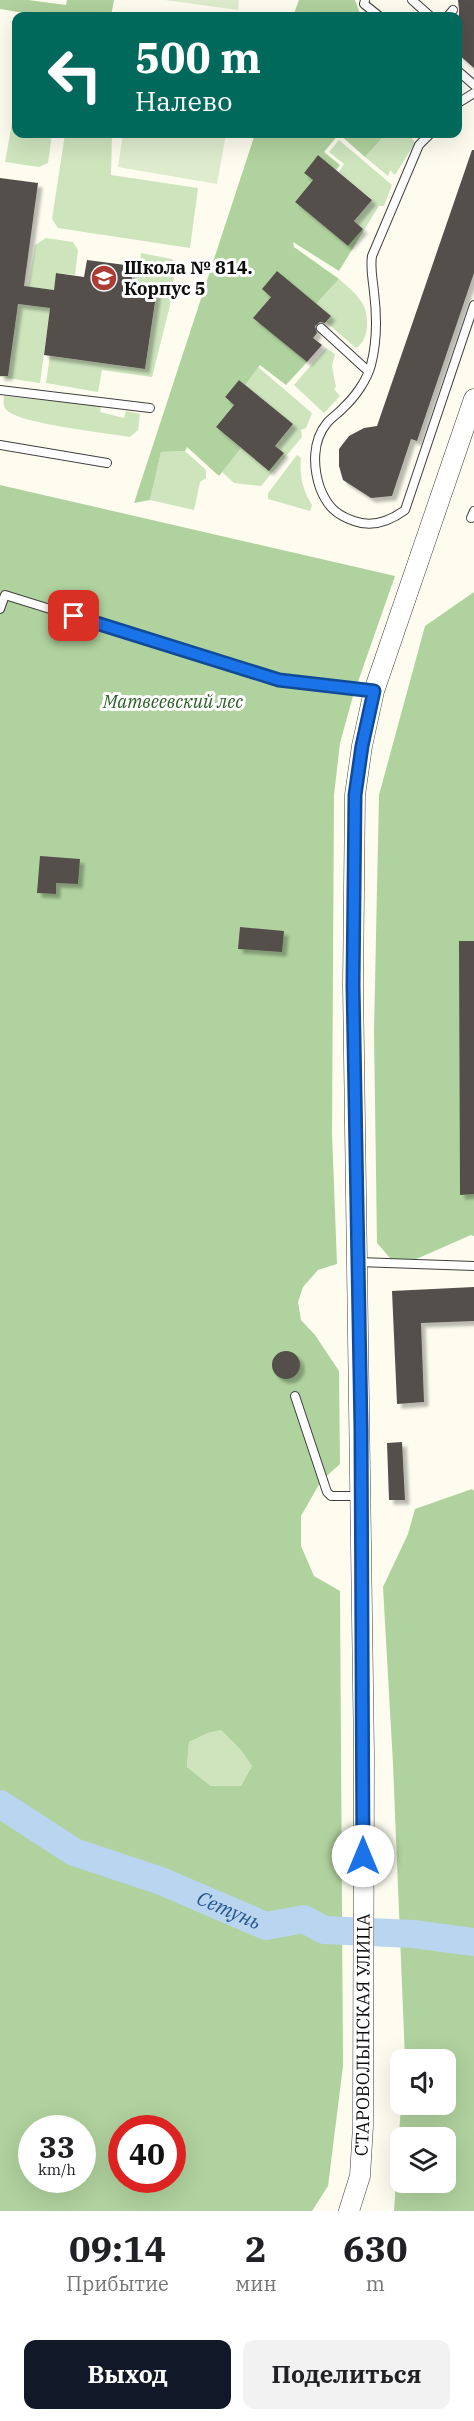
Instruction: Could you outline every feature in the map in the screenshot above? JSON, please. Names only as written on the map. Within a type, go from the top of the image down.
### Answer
[{"type":"street","name":"СТАРОВОЛЫНСКАЯ УЛИЦА","points":[[349,2211],[360,2176],[363,2126],[364,1952],[362,1496],[353,985],[355,795],[362,746],[374,691],[473,407]]},
{"type":"lane","points":[[365,0],[364,4],[374,12]]},
{"type":"lane","points":[[412,0],[426,12]]},
{"type":"lane","points":[[462,74],[474,85]]},
{"type":"lane","points":[[426,138],[419,145],[372,256],[370,266],[376,315],[375,340],[368,371],[361,386],[346,406],[327,423],[314,458],[316,475],[330,507],[342,517],[363,524],[379,523],[393,519],[405,510],[474,305]]},
{"type":"lane","points":[[321,328],[368,371]]},
{"type":"lane","points":[[0,390],[150,408]]},
{"type":"lane","points":[[0,445],[107,464]]},
{"type":"lane","points":[[0,609],[5,595],[279,680],[374,691]]},
{"type":"lane","points":[[358,1262],[474,1266]]},
{"type":"lane","points":[[295,1396],[327,1492],[331,1496],[362,1496]]},
{"type":"green space","points":[[0,0],[28,0],[66,5],[67,0],[114,0],[112,12],[18,12],[0,9]]},
{"type":"green space","points":[[165,0],[239,0],[238,10]]},
{"type":"green space","points":[[299,0],[355,0],[360,12],[294,12]]},
{"type":"green space","points":[[12,124],[12,138],[51,138],[48,163],[39,167],[5,162]]},
{"type":"green space","points":[[64,138],[112,138],[111,175],[198,188],[190,248],[58,228],[52,219]]},
{"type":"green space","points":[[122,138],[225,138],[217,184],[118,167]]},
{"type":"green space","points":[[254,138],[336,138],[324,152],[340,165],[336,170],[318,155],[304,173],[313,180],[295,202],[348,246],[364,230],[339,271],[293,242],[294,247],[339,279],[316,304],[277,272],[271,297],[254,318],[307,362],[286,385],[260,365],[245,385],[239,380],[225,397],[234,405],[216,427],[241,448],[219,476],[187,447],[185,451],[161,452],[150,500],[134,503]]},
{"type":"green space","points":[[344,138],[382,138],[365,157]]},
{"type":"green space","points":[[382,138],[412,138],[415,143],[395,175],[390,170],[388,176],[365,157]]},
{"type":"green space","points":[[339,140],[392,185],[384,206],[379,206],[364,230],[354,221],[372,199],[339,172],[344,164],[329,152]]},
{"type":"green space","points":[[46,238],[73,242],[78,250],[75,275],[57,273],[54,290],[28,287],[35,245]]},
{"type":"green space","points":[[141,253],[172,259],[176,264],[170,305],[152,377],[102,370],[98,392],[46,383],[50,356],[145,369],[157,290],[137,286]]},
{"type":"green space","points":[[339,279],[357,296],[365,309],[367,320],[365,336],[356,348],[326,322],[331,316],[316,304]]},
{"type":"green space","points":[[18,304],[50,308],[40,383],[0,377],[0,368]]},
{"type":"green space","points":[[326,348],[335,354],[332,366],[336,387],[334,389],[340,396],[324,413],[294,385]]},
{"type":"green space","points":[[258,367],[312,413],[306,428],[301,430],[302,437],[261,486],[234,483],[222,472],[241,448],[284,453],[275,446],[293,424],[245,385]]},
{"type":"green space","points":[[4,396],[101,406],[100,412],[124,418],[126,411],[140,414],[138,430],[130,437],[66,428],[31,420],[7,410],[4,405]]},
{"type":"green space","points":[[185,451],[206,470],[206,478],[200,482],[194,510],[150,500],[161,452]]},
{"type":"green space","points":[[297,455],[301,458],[302,483],[312,505],[310,511],[268,499],[268,493]]},
{"type":"green space","name":"Матвеевский лес","points":[[0,485],[395,576],[353,696],[340,743],[334,795],[332,1133],[337,1264],[318,1270],[303,1287],[298,1302],[301,1320],[315,1335],[339,1371],[340,1464],[321,1481],[301,1516],[301,1546],[314,1576],[340,1591],[343,2066],[328,2186],[312,2211],[0,2211]],"holes":[[[221,1730],[240,1749],[252,1766],[241,1786],[211,1786],[187,1767],[189,1742],[208,1733]]]},
{"type":"green space","points":[[474,592],[474,1236],[471,1235],[398,1267],[377,1243],[374,1031],[379,795],[425,626]]},
{"type":"green space","points":[[472,1489],[474,1491],[474,2211],[394,2211],[395,2193],[456,2193],[456,2127],[400,2127],[400,2115],[456,2115],[456,2049],[405,2049],[383,1587],[408,1534],[415,1509]]},
{"type":"green space","points":[[221,1730],[240,1749],[252,1766],[241,1786],[211,1786],[187,1767],[189,1742]]},
{"type":"building","points":[[458,0],[474,0],[474,68],[462,58],[462,12],[459,10]]},
{"type":"building","points":[[472,150],[474,150],[474,273],[417,441],[411,439],[392,496],[371,498],[343,480],[339,466],[339,449],[349,436],[364,428],[377,426]]},
{"type":"building","points":[[318,155],[372,200],[354,221],[363,229],[348,246],[295,202],[313,180],[304,173]]},
{"type":"building","points":[[0,178],[38,183],[24,286],[54,290],[56,273],[84,277],[87,260],[133,266],[131,286],[157,289],[145,369],[44,355],[50,308],[18,304],[8,376],[0,376]]},
{"type":"building","points":[[277,271],[331,316],[325,323],[320,322],[315,326],[317,333],[313,338],[322,345],[307,362],[253,318],[271,297],[262,289]]},
{"type":"building","points":[[239,380],[293,424],[275,446],[284,453],[269,471],[216,427],[234,405],[225,397]]},
{"type":"building","points":[[40,856],[80,859],[78,884],[56,883],[56,894],[37,893]]},
{"type":"building","points":[[240,927],[284,931],[282,952],[238,949]]},
{"type":"building","points":[[459,941],[474,941],[474,1194],[460,1195]]},
{"type":"building","points":[[474,1287],[474,1321],[421,1323],[424,1402],[397,1404],[392,1291]]},
{"type":"building","points":[[286,1351],[296,1355],[300,1365],[296,1375],[286,1379],[276,1375],[272,1365],[276,1355]]},
{"type":"building","points":[[402,1442],[405,1500],[389,1500],[387,1443]]},
{"type":"waterway","name":"Сетунь","points":[[0,1804],[74,1852],[161,1881],[266,1926],[304,1919],[324,1930],[413,1934],[474,1942]]},
{"type":"place","name":"Школа № 814. Корпус 5","points":[[104,278]]},
{"type":"route","points":[[74,616],[279,680],[374,691],[362,746],[355,795],[353,985],[361,1428],[363,1856]]}]
